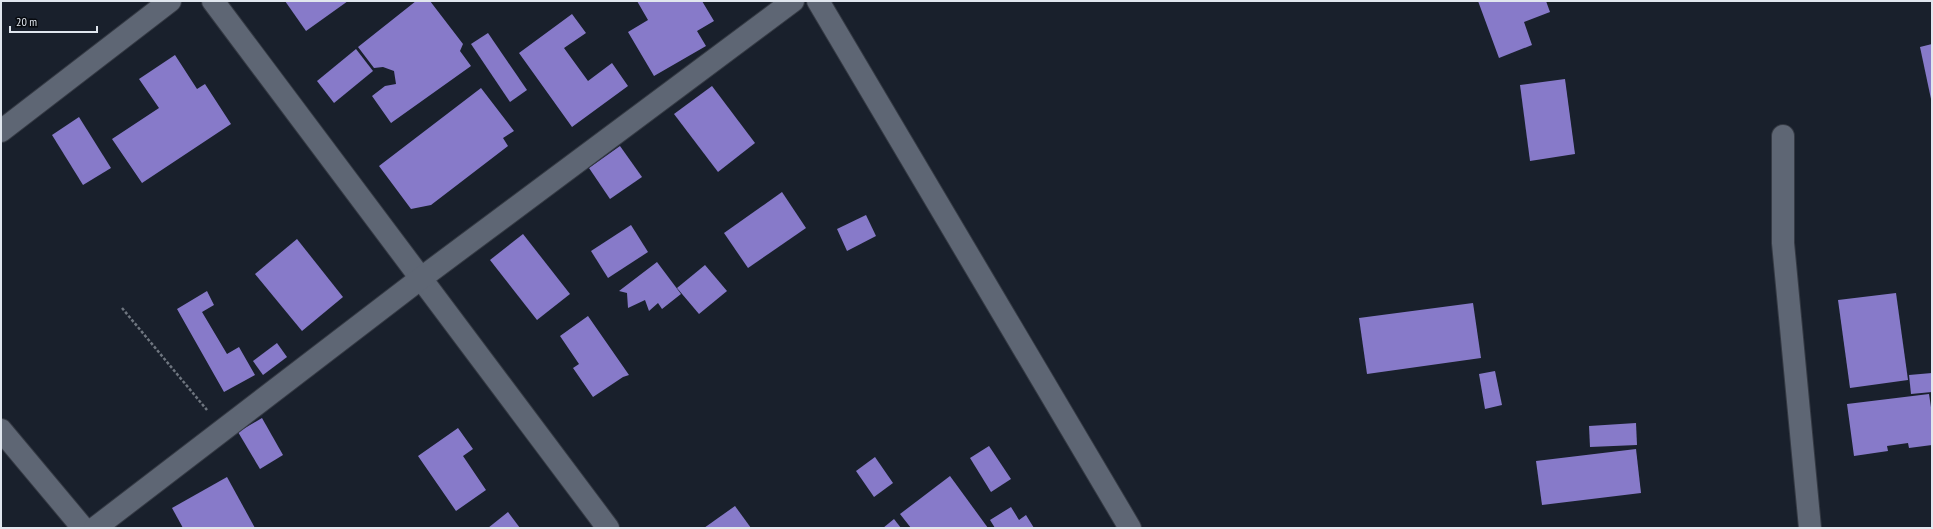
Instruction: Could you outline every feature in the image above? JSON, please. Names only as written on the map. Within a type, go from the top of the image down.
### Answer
[{"type":"street","points":[[1,131],[170,1]]},
{"type":"street","points":[[213,1],[608,528]]},
{"type":"street","points":[[95,528],[420,279],[793,1]]},
{"type":"street","points":[[818,1],[1127,527]]},
{"type":"street","points":[[1783,136],[1783,243],[1810,528]]},
{"type":"street","points":[[1,430],[83,528]]},
{"type":"path","points":[[122,308],[224,430]]},
{"type":"building","points":[[285,1],[348,1],[306,31]]},
{"type":"building","points":[[416,1],[430,1],[463,44],[460,51],[471,66],[391,123],[372,96],[385,86],[396,84],[394,71],[383,67],[374,68],[358,47]]},
{"type":"building","points":[[637,1],[702,1],[714,21],[697,31],[706,46],[654,76],[628,32],[648,20]]},
{"type":"building","points":[[1478,1],[1546,1],[1550,12],[1524,22],[1532,45],[1499,58]]},
{"type":"building","points":[[572,14],[586,33],[564,48],[588,81],[612,63],[628,86],[572,127],[519,53]]},
{"type":"building","points":[[488,33],[527,90],[510,102],[471,44]]},
{"type":"building","points":[[1932,44],[1932,99],[1931,99],[1920,47]]},
{"type":"building","points":[[356,49],[373,71],[334,103],[317,81]]},
{"type":"building","points":[[175,55],[197,89],[205,84],[231,124],[142,183],[112,139],[159,108],[139,79]]},
{"type":"building","points":[[1565,79],[1575,154],[1530,161],[1520,85]]},
{"type":"building","points":[[712,86],[755,143],[718,172],[674,114]]},
{"type":"building","points":[[481,88],[514,131],[503,138],[508,146],[431,205],[411,209],[379,166]]},
{"type":"building","points":[[79,117],[111,168],[83,185],[52,135]]},
{"type":"building","points":[[620,146],[642,177],[610,199],[589,168]]},
{"type":"building","points":[[782,192],[806,228],[748,268],[724,233]]},
{"type":"building","points":[[866,215],[876,236],[847,251],[837,229]]},
{"type":"building","points":[[631,225],[648,252],[608,278],[591,251]]},
{"type":"building","points":[[523,234],[570,294],[537,320],[490,260]]},
{"type":"building","points":[[297,239],[343,297],[302,331],[255,274]]},
{"type":"building","points":[[657,262],[681,294],[662,309],[658,303],[649,311],[645,300],[628,308],[627,293],[619,291]]},
{"type":"building","points":[[705,265],[727,291],[699,314],[677,288]]},
{"type":"building","points":[[207,291],[214,305],[202,312],[227,354],[239,347],[255,375],[224,392],[177,309]]},
{"type":"building","points":[[1896,293],[1908,380],[1850,388],[1838,300]]},
{"type":"building","points":[[1473,303],[1481,358],[1367,374],[1359,318]]},
{"type":"building","points":[[588,316],[629,375],[623,377],[593,397],[573,368],[579,364],[560,336]]},
{"type":"building","points":[[277,343],[287,357],[263,375],[253,361]]},
{"type":"building","points":[[1495,371],[1502,405],[1485,409],[1479,374]]},
{"type":"building","points":[[1932,373],[1932,392],[1911,394],[1909,375]]},
{"type":"building","points":[[1929,394],[1932,414],[1932,445],[1909,448],[1908,443],[1887,446],[1888,451],[1854,456],[1847,404]]},
{"type":"building","points":[[262,418],[283,455],[260,469],[238,432]]},
{"type":"building","points":[[1636,423],[1637,445],[1590,447],[1589,426]]},
{"type":"building","points":[[458,428],[473,449],[463,456],[486,490],[456,511],[418,456]]},
{"type":"building","points":[[989,446],[1011,479],[991,492],[970,458]]},
{"type":"building","points":[[1636,449],[1641,493],[1542,505],[1536,461]]},
{"type":"building","points":[[875,457],[893,483],[874,497],[856,471]]},
{"type":"building","points":[[950,476],[988,528],[911,528],[900,514]]},
{"type":"building","points":[[227,477],[255,528],[183,528],[172,508]]},
{"type":"building","points":[[735,506],[751,528],[704,528]]},
{"type":"building","points":[[1011,507],[1019,520],[1026,515],[1034,528],[995,528],[990,520]]},
{"type":"building","points":[[508,512],[520,528],[488,528]]},
{"type":"building","points":[[894,519],[901,528],[883,528]]}]
